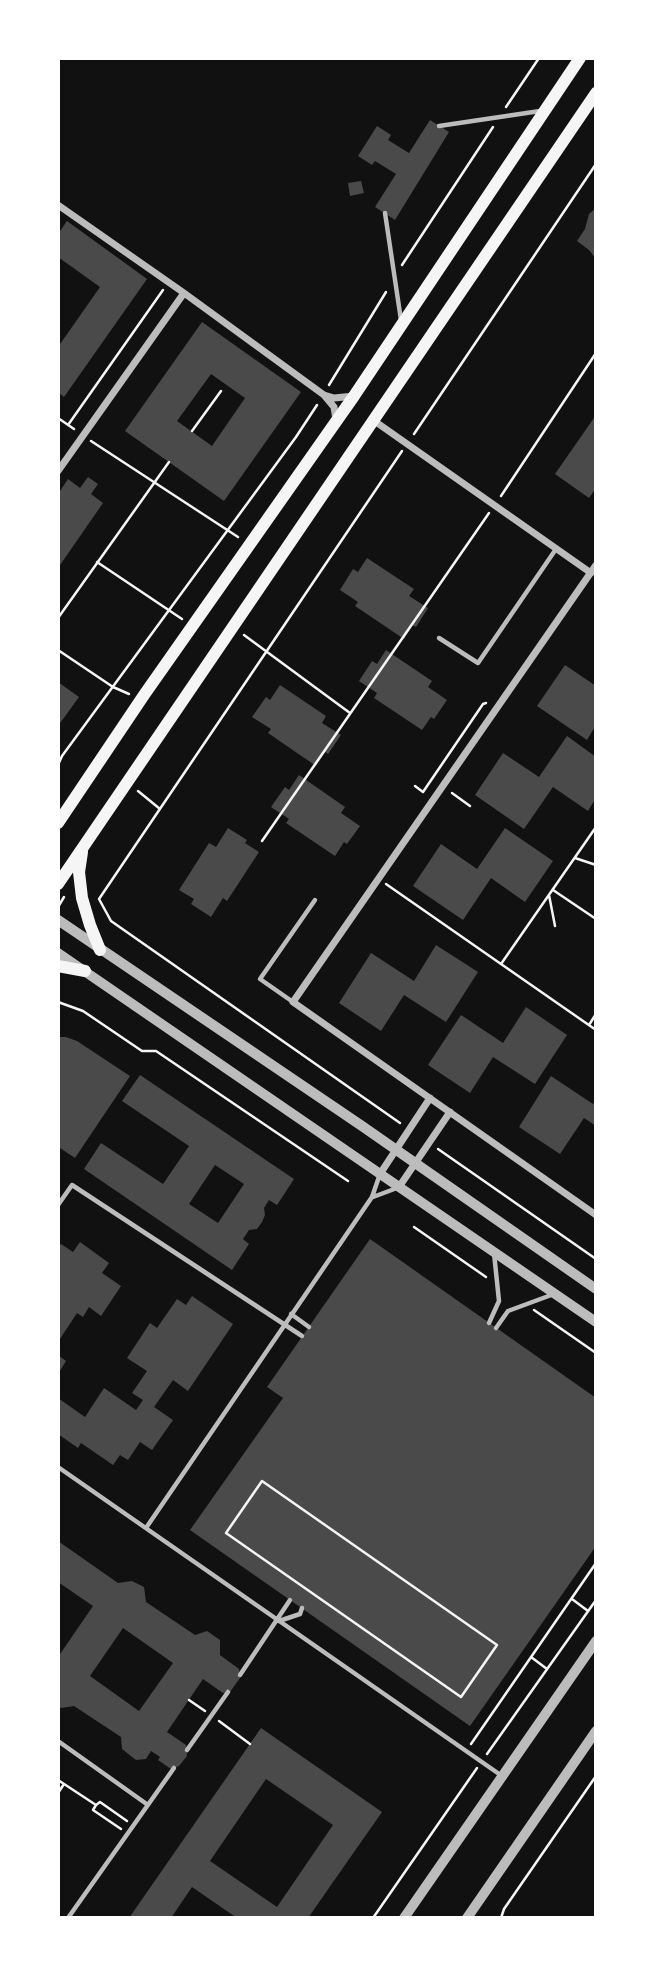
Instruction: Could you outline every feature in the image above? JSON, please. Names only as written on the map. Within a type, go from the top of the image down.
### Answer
[{"type":"main road","points":[[58,823],[144,695],[354,396],[580,58]]},
{"type":"main road","points":[[63,888],[83,848],[596,93]]},
{"type":"main road","points":[[83,848],[79,872],[82,898],[100,950]]},
{"type":"main road","points":[[58,966],[85,971]]},
{"type":"street","points":[[58,205],[324,395],[334,407],[336,421]]},
{"type":"street","points":[[58,471],[184,293]]},
{"type":"street","points":[[324,395],[334,398],[354,396]]},
{"type":"street","points":[[373,420],[591,573]]},
{"type":"street","points":[[596,565],[293,1002],[596,1215]]},
{"type":"street","points":[[58,919],[596,1289]]},
{"type":"street","points":[[58,953],[596,1322]]},
{"type":"street","points":[[380,1174],[430,1098]]},
{"type":"street","points":[[399,1187],[450,1112]]},
{"type":"street","points":[[404,1918],[596,1641]]},
{"type":"street","points":[[467,1918],[596,1731]]},
{"type":"lane","points":[[439,126],[544,110]]},
{"type":"lane","points":[[385,214],[402,325]]},
{"type":"lane","points":[[439,638],[478,663],[556,549]]},
{"type":"lane","points":[[293,1002],[260,979],[315,900]]},
{"type":"lane","points":[[146,1528],[372,1197],[380,1174]]},
{"type":"lane","points":[[58,1205],[72,1185],[302,1336]]},
{"type":"lane","points":[[372,1197],[399,1187]]},
{"type":"lane","points":[[489,1323],[499,1301],[494,1252]]},
{"type":"lane","points":[[496,1328],[508,1311],[554,1293]]},
{"type":"lane","points":[[291,1314],[309,1327]]},
{"type":"lane","points":[[58,1467],[502,1776]]},
{"type":"lane","points":[[240,1675],[290,1600]]},
{"type":"lane","points":[[278,1621],[300,1614],[302,1608]]},
{"type":"lane","points":[[187,1750],[228,1692]]},
{"type":"lane","points":[[58,1741],[148,1805]]},
{"type":"lane","points":[[68,1918],[174,1768]]},
{"type":"path","points":[[58,765],[296,437],[395,276],[539,58]]},
{"type":"path","points":[[409,1129],[111,921],[99,899],[596,164]]},
{"type":"path","points":[[592,172],[596,175]]},
{"type":"path","points":[[68,425],[169,282]]},
{"type":"path","points":[[262,841],[495,505],[596,353]]},
{"type":"path","points":[[192,432],[221,391]]},
{"type":"path","points":[[58,418],[76,430]]},
{"type":"path","points":[[90,440],[227,530]]},
{"type":"path","points":[[58,618],[169,462]]},
{"type":"path","points":[[97,562],[170,609]]},
{"type":"path","points":[[233,627],[350,713]]},
{"type":"path","points":[[58,650],[113,687]]},
{"type":"path","points":[[415,786],[423,792],[433,779]]},
{"type":"path","points":[[127,783],[160,809]]},
{"type":"path","points":[[450,791],[470,806]]},
{"type":"path","points":[[501,964],[596,827]]},
{"type":"path","points":[[575,858],[596,865]]},
{"type":"path","points":[[378,879],[596,1030]]},
{"type":"path","points":[[58,907],[63,888]]},
{"type":"path","points":[[553,890],[596,919]]},
{"type":"path","points":[[549,895],[555,926]]},
{"type":"path","points":[[58,1002],[83,1011],[142,1051],[156,1051],[348,1181]]},
{"type":"path","points":[[589,1025],[596,1014]]},
{"type":"path","points":[[429,1143],[596,1259]]},
{"type":"path","points":[[414,1227],[497,1285]]},
{"type":"path","points":[[525,1304],[596,1353]]},
{"type":"path","points":[[262,1481],[497,1645],[461,1697],[335,1609],[226,1533],[262,1481]]},
{"type":"path","points":[[466,1752],[596,1563]]},
{"type":"path","points":[[572,1599],[588,1611]]},
{"type":"path","points":[[373,1918],[596,1600]]},
{"type":"path","points":[[531,1657],[547,1669]]},
{"type":"path","points":[[502,1918],[504,1909],[596,1776]]},
{"type":"path","points":[[58,1780],[96,1805]]},
{"type":"path","points":[[58,1793],[64,1784]]},
{"type":"path","points":[[124,1832],[93,1810],[100,1802],[129,1823]]},
{"type":"building","points":[[430,120],[449,132],[395,220],[375,207],[396,174],[375,161],[372,165],[358,156],[377,126],[391,135],[388,140],[409,153]]},
{"type":"building","points":[[361,181],[364,193],[350,196],[348,183]]},
{"type":"building","points":[[596,208],[596,259],[577,241],[585,229],[589,214]]},
{"type":"building","points":[[67,221],[147,279],[64,397],[58,392],[58,347],[100,287],[58,257],[58,234]]},
{"type":"building","points":[[202,322],[301,392],[224,501],[125,431]],"holes":[[[211,374],[245,398],[212,446],[177,421]]]},
{"type":"building","points":[[596,415],[596,488],[589,498],[555,474]]},
{"type":"building","points":[[88,477],[98,484],[91,494],[103,503],[58,568],[58,494],[68,479],[80,488]]},
{"type":"building","points":[[367,558],[414,589],[409,596],[428,608],[416,627],[412,625],[404,639],[355,606],[358,602],[340,590],[353,569],[358,572]]},
{"type":"building","points":[[386,650],[432,681],[428,687],[447,700],[434,719],[431,717],[422,730],[374,698],[377,693],[359,681],[372,661],[377,664]]},
{"type":"building","points":[[565,665],[596,686],[596,725],[587,740],[537,706]]},
{"type":"building","points":[[58,682],[79,697],[58,726]]},
{"type":"building","points":[[280,685],[326,716],[322,723],[341,735],[316,766],[268,733],[271,729],[252,717],[266,697],[270,700]]},
{"type":"building","points":[[567,736],[596,757],[596,798],[588,811],[553,787],[524,829],[475,795],[503,753],[539,777]]},
{"type":"building","points":[[299,775],[345,807],[341,813],[360,826],[335,856],[286,823],[289,819],[271,807],[285,787],[289,790]]},
{"type":"building","points":[[228,828],[247,840],[245,843],[259,852],[227,901],[223,898],[211,917],[191,904],[194,899],[179,890],[209,843],[216,847]]},
{"type":"building","points":[[505,828],[553,861],[525,902],[491,878],[463,920],[413,886],[441,844],[477,869]]},
{"type":"building","points":[[436,945],[478,972],[446,1022],[404,995],[381,1031],[339,1003],[371,953],[414,981]]},
{"type":"building","points":[[526,1007],[567,1035],[535,1084],[493,1057],[470,1093],[428,1065],[461,1015],[503,1043]]},
{"type":"building","points":[[58,1037],[77,1041],[130,1076],[75,1158],[60,1148],[58,1152]]},
{"type":"building","points":[[140,1075],[294,1179],[277,1205],[269,1200],[264,1208],[262,1222],[257,1229],[249,1230],[243,1239],[249,1244],[232,1270],[84,1169],[101,1143],[163,1184],[189,1146],[122,1101]],"holes":[[[215,1165],[244,1184],[218,1223],[189,1204]]]},
{"type":"building","points":[[551,1076],[593,1104],[596,1099],[596,1126],[584,1118],[560,1154],[519,1127]]},
{"type":"building","points":[[370,1239],[596,1398],[596,1546],[470,1726],[190,1530],[283,1398],[267,1387]]},
{"type":"building","points":[[80,1242],[109,1263],[102,1273],[121,1286],[101,1316],[89,1307],[83,1317],[77,1313],[58,1342],[58,1248],[61,1244],[73,1252]]},
{"type":"building","points":[[192,1296],[233,1324],[188,1391],[173,1380],[154,1407],[173,1420],[152,1450],[140,1442],[128,1460],[120,1455],[113,1465],[81,1443],[78,1448],[58,1434],[58,1398],[85,1417],[104,1388],[136,1410],[143,1400],[132,1393],[147,1371],[127,1358],[150,1323],[157,1328],[177,1299],[186,1305]]},
{"type":"building","points":[[58,1355],[66,1361],[58,1374]]},
{"type":"building","points":[[58,1541],[118,1583],[132,1581],[144,1587],[146,1602],[195,1635],[207,1631],[220,1640],[220,1655],[239,1669],[240,1678],[230,1692],[223,1693],[203,1679],[167,1732],[186,1745],[187,1756],[179,1766],[171,1769],[151,1751],[146,1759],[136,1760],[122,1749],[121,1737],[74,1706],[58,1706],[58,1657],[93,1606],[58,1582]],"holes":[[[123,1628],[173,1663],[139,1711],[90,1676]]]},
{"type":"building","points":[[261,1728],[382,1812],[308,1918],[237,1918],[192,1887],[171,1918],[129,1918]],"holes":[[[266,1779],[333,1825],[277,1907],[210,1861]]]}]
